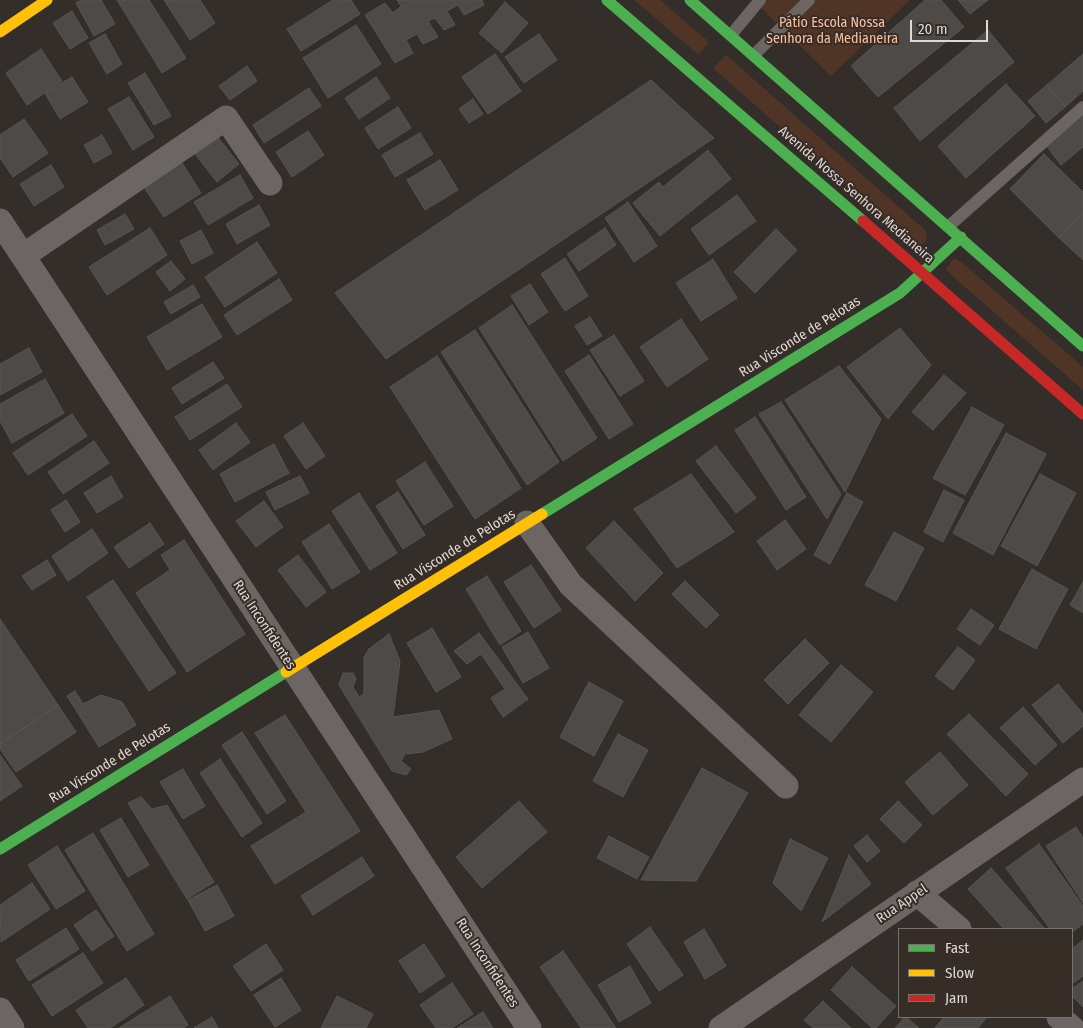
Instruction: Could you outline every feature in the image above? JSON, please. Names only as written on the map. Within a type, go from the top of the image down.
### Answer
[{"type":"street","points":[[0,32],[47,0]]},
{"type":"street","name":"Avenida Nossa Senhora Medianeira","points":[[607,0],[1083,414]]},
{"type":"street","points":[[690,0],[949,226],[1083,346]]},
{"type":"street","points":[[23,256],[226,118],[270,183]]},
{"type":"street","name":"Rua Inconfidentes","points":[[0,221],[529,1028]]},
{"type":"street","name":"Rua Visconde de Pelotas","points":[[0,849],[900,293],[961,237]]},
{"type":"street","points":[[527,523],[571,585],[786,786]]},
{"type":"street","name":"Rua Appel","points":[[721,1028],[1083,780]]},
{"type":"street","points":[[917,893],[958,928]]},
{"type":"street","points":[[0,1010],[12,1028]]},
{"type":"street","points":[[1060,1018],[1072,1028]]},
{"type":"lane","points":[[731,35],[760,0]]},
{"type":"lane","points":[[754,55],[809,0]]},
{"type":"lane","points":[[949,226],[1083,107]]},
{"type":"green space","points":[[634,0],[660,0],[709,42],[699,55]]},
{"type":"green space","name":"Pátio Escola Nossa Senhora da Medianeira","points":[[767,0],[910,0],[831,76],[761,8]]},
{"type":"green space","points":[[726,55],[925,230],[926,241],[922,244],[912,243],[713,68]]},
{"type":"green space","points":[[954,258],[960,261],[1083,367],[1083,390],[950,274],[946,269]]},
{"type":"building","points":[[81,0],[101,0],[115,24],[94,36],[76,3]]},
{"type":"building","points":[[117,0],[149,0],[186,58],[162,73]]},
{"type":"building","points":[[164,0],[200,0],[215,23],[190,40]]},
{"type":"building","points":[[333,0],[351,0],[360,14],[301,51],[287,29]]},
{"type":"building","points":[[397,0],[482,0],[484,5],[464,15],[458,5],[447,11],[455,25],[444,30],[435,18],[428,21],[438,37],[423,44],[417,34],[406,40],[413,53],[395,63],[365,15],[385,3],[393,13],[401,6]]},
{"type":"building","points":[[925,0],[941,0],[964,27],[878,97],[851,66]]},
{"type":"building","points":[[958,0],[988,0],[970,14]]},
{"type":"building","points":[[505,2],[528,23],[502,53],[479,33]]},
{"type":"building","points":[[72,11],[88,38],[70,49],[53,23]]},
{"type":"building","points":[[356,25],[381,64],[328,98],[303,58]]},
{"type":"building","points":[[988,30],[1014,62],[920,141],[894,108]]},
{"type":"building","points":[[105,34],[122,64],[107,74],[89,43]]},
{"type":"building","points":[[539,34],[557,60],[524,83],[505,57]]},
{"type":"building","points":[[41,49],[62,81],[27,105],[6,73]]},
{"type":"building","points":[[495,54],[521,91],[488,114],[462,77]]},
{"type":"building","points":[[1083,54],[1083,91],[1065,107],[1047,85]]},
{"type":"building","points":[[247,66],[257,81],[230,100],[219,86]]},
{"type":"building","points":[[145,73],[171,116],[154,125],[128,83]]},
{"type":"building","points":[[72,77],[88,102],[60,119],[45,93]]},
{"type":"building","points":[[376,77],[390,98],[359,119],[345,98]]},
{"type":"building","points":[[651,80],[714,138],[386,359],[335,293]]},
{"type":"building","points":[[1006,84],[1035,116],[966,178],[938,146]]},
{"type":"building","points":[[1047,85],[1065,107],[1046,123],[1028,101]]},
{"type":"building","points":[[309,88],[321,106],[264,143],[253,125]]},
{"type":"building","points":[[129,97],[154,137],[133,150],[108,109]]},
{"type":"building","points":[[473,99],[483,114],[469,123],[459,109]]},
{"type":"building","points":[[398,107],[411,128],[378,149],[365,128]]},
{"type":"building","points":[[1083,115],[1083,147],[1061,165],[1046,145]]},
{"type":"building","points":[[24,119],[48,153],[13,177],[0,158],[0,135]]},
{"type":"building","points":[[308,131],[324,155],[292,177],[276,152]]},
{"type":"building","points":[[420,133],[433,154],[395,177],[382,155]]},
{"type":"building","points":[[102,135],[112,153],[94,163],[84,145]]},
{"type":"building","points":[[217,136],[239,164],[217,182],[195,154]]},
{"type":"building","points":[[708,150],[731,179],[660,236],[633,203],[659,182],[663,187]]},
{"type":"building","points":[[1044,154],[1083,192],[1083,213],[1059,238],[1010,189]]},
{"type":"building","points":[[179,158],[201,193],[164,217],[141,183]]},
{"type":"building","points":[[440,160],[458,190],[425,210],[407,180]]},
{"type":"building","points":[[51,165],[64,187],[34,206],[20,184]]},
{"type":"building","points":[[240,175],[253,198],[208,225],[194,202]]},
{"type":"building","points":[[737,195],[756,221],[709,255],[691,229]]},
{"type":"building","points":[[628,202],[657,246],[634,262],[605,218]]},
{"type":"building","points":[[259,205],[270,225],[237,244],[226,224]]},
{"type":"building","points":[[1083,213],[1083,260],[1059,238]]},
{"type":"building","points":[[125,214],[134,229],[105,245],[97,230]]},
{"type":"building","points":[[150,228],[167,255],[107,295],[89,267]]},
{"type":"building","points":[[605,228],[616,245],[579,271],[567,254]]},
{"type":"building","points":[[776,229],[797,250],[755,293],[734,272]]},
{"type":"building","points":[[201,230],[213,253],[192,264],[180,241]]},
{"type":"building","points":[[257,242],[277,273],[225,307],[205,277]]},
{"type":"building","points":[[565,258],[588,296],[565,311],[541,274]]},
{"type":"building","points":[[713,259],[737,298],[701,321],[676,283]]},
{"type":"building","points":[[171,261],[185,279],[170,291],[156,272]]},
{"type":"building","points":[[279,279],[292,300],[237,335],[224,315]]},
{"type":"building","points":[[530,284],[548,312],[529,325],[511,296]]},
{"type":"building","points":[[193,285],[200,297],[171,314],[164,302]]},
{"type":"building","points":[[202,304],[222,337],[167,370],[147,337]]},
{"type":"building","points":[[512,305],[597,438],[563,461],[479,328]]},
{"type":"building","points":[[590,317],[602,336],[587,345],[575,326]]},
{"type":"building","points":[[681,319],[708,359],[667,387],[640,347]]},
{"type":"building","points":[[900,328],[931,365],[888,419],[847,367]]},
{"type":"building","points":[[475,330],[559,462],[527,485],[441,352]]},
{"type":"building","points":[[614,335],[644,381],[620,396],[590,350]]},
{"type":"building","points":[[29,348],[42,372],[0,395],[0,364]]},
{"type":"building","points":[[589,355],[633,424],[609,439],[565,371]]},
{"type":"building","points":[[437,356],[521,488],[475,519],[390,387]]},
{"type":"building","points":[[213,362],[224,378],[182,404],[172,388]]},
{"type":"building","points":[[839,366],[881,419],[845,492],[785,400]]},
{"type":"building","points":[[944,375],[966,393],[933,430],[912,412]]},
{"type":"building","points":[[45,379],[64,413],[12,443],[0,421],[0,404]]},
{"type":"building","points":[[227,384],[242,407],[190,440],[175,417]]},
{"type":"building","points":[[781,402],[841,494],[827,519],[759,414]]},
{"type":"building","points":[[972,407],[1004,425],[965,495],[933,478]]},
{"type":"building","points":[[72,414],[87,436],[28,475],[13,453]]},
{"type":"building","points":[[755,417],[806,497],[786,510],[735,430]]},
{"type":"building","points":[[236,423],[250,442],[213,470],[199,450]]},
{"type":"building","points":[[303,423],[325,456],[306,469],[284,436]]},
{"type":"building","points":[[1006,433],[1046,454],[993,555],[953,533]]},
{"type":"building","points":[[94,441],[109,463],[63,494],[48,472]]},
{"type":"building","points":[[274,444],[289,473],[235,502],[220,474]]},
{"type":"building","points":[[716,446],[756,498],[736,513],[696,461]]},
{"type":"building","points":[[425,462],[453,506],[424,525],[396,481]]},
{"type":"building","points":[[691,474],[734,532],[677,568],[634,509]]},
{"type":"building","points":[[1040,474],[1076,493],[1037,566],[1001,546]]},
{"type":"building","points":[[111,476],[123,497],[97,513],[84,493]]},
{"type":"building","points":[[300,476],[309,493],[275,510],[266,492]]},
{"type":"building","points":[[944,490],[964,500],[943,542],[924,532]]},
{"type":"building","points":[[398,492],[425,535],[403,549],[376,506]]},
{"type":"building","points":[[359,493],[397,553],[370,570],[332,511]]},
{"type":"building","points":[[847,493],[863,502],[830,564],[814,555]]},
{"type":"building","points":[[66,500],[80,522],[65,532],[51,510]]},
{"type":"building","points":[[264,501],[283,527],[256,547],[236,521]]},
{"type":"building","points":[[785,520],[806,549],[777,570],[757,541]]},
{"type":"building","points":[[614,521],[663,573],[635,601],[586,548]]},
{"type":"building","points":[[150,523],[164,544],[129,568],[114,547]]},
{"type":"building","points":[[329,524],[360,572],[332,589],[302,542]]},
{"type":"building","points":[[92,529],[108,553],[68,581],[52,556]]},
{"type":"building","points":[[894,532],[924,548],[896,601],[865,585]]},
{"type":"building","points":[[184,540],[245,634],[187,672],[136,593],[170,570],[161,555]]},
{"type":"building","points":[[298,555],[326,592],[306,607],[278,570]]},
{"type":"building","points":[[47,560],[56,575],[32,590],[22,576]]},
{"type":"building","points":[[531,565],[561,610],[534,628],[504,582]]},
{"type":"building","points":[[1032,569],[1068,589],[1036,649],[999,629]]},
{"type":"building","points":[[487,576],[521,631],[500,645],[466,589]]},
{"type":"building","points":[[113,580],[176,673],[149,691],[87,597]]},
{"type":"building","points":[[685,581],[719,615],[706,628],[672,594]]},
{"type":"building","points":[[1083,582],[1083,613],[1070,605]]},
{"type":"building","points":[[971,609],[994,625],[980,645],[957,629]]},
{"type":"building","points":[[0,619],[58,705],[0,744]]},
{"type":"building","points":[[432,628],[461,677],[436,692],[407,643]]},
{"type":"building","points":[[528,632],[549,668],[523,683],[502,647]]},
{"type":"building","points":[[479,633],[528,699],[503,717],[491,698],[505,689],[481,654],[467,664],[454,651]]},
{"type":"building","points":[[389,634],[400,661],[393,717],[439,710],[452,739],[423,752],[405,754],[401,761],[411,769],[406,775],[392,771],[339,685],[343,673],[353,673],[356,679],[353,687],[359,697],[364,694],[364,657],[369,649]]},
{"type":"building","points":[[805,639],[829,663],[788,704],[764,680]]},
{"type":"building","points":[[958,647],[975,660],[953,690],[935,676]]},
{"type":"building","points":[[841,665],[873,692],[831,742],[799,715]]},
{"type":"building","points":[[589,682],[623,701],[594,756],[560,737]]},
{"type":"building","points":[[1058,684],[1083,714],[1083,726],[1063,743],[1032,705]]},
{"type":"building","points":[[75,691],[83,704],[101,695],[122,702],[136,725],[99,747],[67,696]]},
{"type":"building","points":[[58,705],[76,732],[16,772],[0,749],[0,744]]},
{"type":"building","points":[[1023,707],[1057,745],[1035,765],[1000,728]]},
{"type":"building","points":[[969,714],[1028,774],[1006,796],[947,734]]},
{"type":"building","points":[[285,715],[360,831],[275,884],[251,846],[306,812],[255,733]]},
{"type":"building","points":[[242,732],[286,801],[267,814],[222,745]]},
{"type":"building","points":[[618,734],[648,750],[623,797],[593,781]]},
{"type":"building","points":[[940,752],[968,785],[933,815],[905,782]]},
{"type":"building","points":[[0,755],[22,786],[0,801]]},
{"type":"building","points":[[220,759],[262,823],[242,837],[200,773]]},
{"type":"building","points":[[702,768],[748,793],[696,881],[641,880]]},
{"type":"building","points":[[183,769],[205,806],[183,819],[160,782]]},
{"type":"building","points":[[141,797],[152,809],[167,805],[214,882],[187,899],[128,803]]},
{"type":"building","points":[[519,801],[547,832],[482,888],[456,857]]},
{"type":"building","points":[[898,801],[922,825],[904,843],[880,819]]},
{"type":"building","points":[[121,818],[149,865],[128,877],[100,830]]},
{"type":"building","points":[[1076,827],[1083,838],[1083,903],[1046,846]]},
{"type":"building","points":[[93,833],[154,934],[127,951],[65,850]]},
{"type":"building","points":[[867,835],[880,851],[867,862],[854,846]]},
{"type":"building","points":[[609,836],[649,857],[637,879],[597,858]]},
{"type":"building","points":[[790,839],[828,858],[801,911],[773,883]]},
{"type":"building","points":[[1039,844],[1083,906],[1083,924],[1073,931],[1073,928],[1049,928],[1006,868]]},
{"type":"building","points":[[57,846],[85,891],[56,909],[28,865]]},
{"type":"building","points":[[849,855],[871,884],[822,922]]},
{"type":"building","points":[[362,857],[374,876],[313,915],[301,896]]},
{"type":"building","points":[[991,868],[1044,928],[1003,928],[968,889]]},
{"type":"building","points":[[32,883],[50,909],[1,942],[0,905]]},
{"type":"building","points":[[217,885],[234,916],[205,931],[188,900]]},
{"type":"building","points":[[96,910],[114,936],[92,951],[74,925]]},
{"type":"building","points":[[650,927],[683,975],[659,991],[627,944]]},
{"type":"building","points":[[66,928],[79,949],[29,981],[16,960]]},
{"type":"building","points":[[704,929],[726,966],[705,979],[684,942]]},
{"type":"building","points":[[1083,940],[1083,976],[1073,983],[1073,948]]},
{"type":"building","points":[[266,944],[283,970],[251,991],[233,966]]},
{"type":"building","points":[[424,944],[445,976],[420,993],[399,961]]},
{"type":"building","points":[[563,951],[616,1028],[581,1028],[540,967]]},
{"type":"building","points":[[83,953],[103,983],[52,1016],[32,985]]},
{"type":"building","points":[[630,966],[651,1003],[619,1022],[598,985]]},
{"type":"building","points":[[852,967],[896,1006],[876,1028],[872,1028],[831,990]]},
{"type":"building","points":[[126,978],[144,1005],[110,1028],[88,1028],[76,1010]]},
{"type":"building","points":[[281,978],[301,1010],[275,1027],[254,995]]},
{"type":"building","points":[[1083,981],[1083,1007],[1073,997],[1073,988]]},
{"type":"building","points":[[452,983],[473,1014],[452,1028],[436,1028],[420,1005]]},
{"type":"building","points":[[170,996],[188,1025],[183,1028],[119,1028]]},
{"type":"building","points":[[337,996],[373,1014],[366,1028],[321,1028]]},
{"type":"building","points":[[823,1001],[851,1028],[813,1028],[804,1020]]},
{"type":"building","points":[[483,1012],[493,1028],[457,1028]]},
{"type":"building","points":[[212,1017],[218,1028],[194,1028]]},
{"type":"building","points":[[904,1018],[907,1018],[919,1028],[895,1028]]},
{"type":"building","points":[[943,1018],[986,1018],[978,1028],[935,1028]]},
{"type":"traffic: fast","points":[[607,0],[863,221]]},
{"type":"traffic: fast","points":[[690,0],[1083,346]]},
{"type":"traffic: fast","points":[[542,514],[900,293],[961,237]]},
{"type":"traffic: fast","points":[[0,849],[286,672]]},
{"type":"traffic: slow","points":[[0,32],[47,0]]},
{"type":"traffic: slow","points":[[286,672],[542,514]]},
{"type":"traffic: jam","points":[[863,221],[1083,414]]}]
